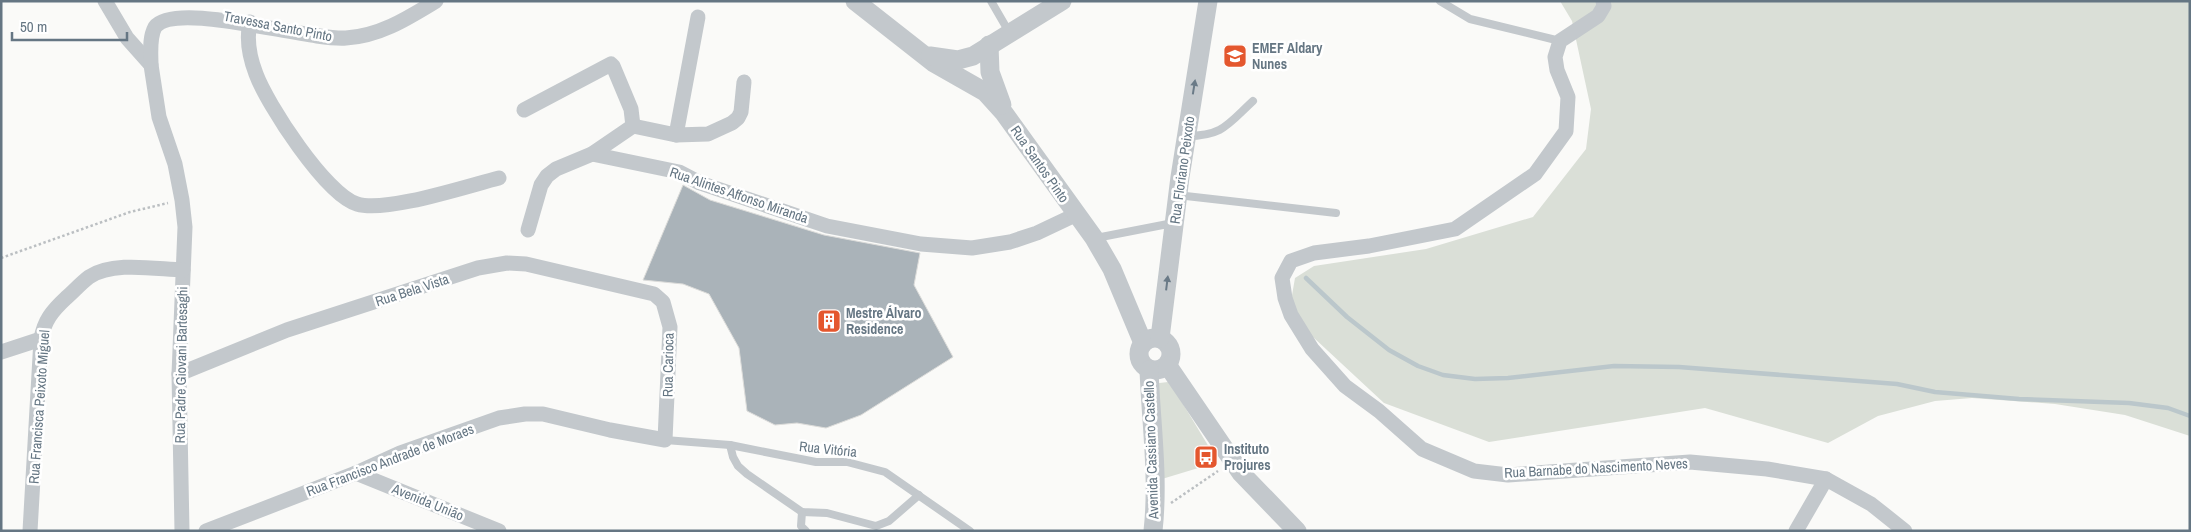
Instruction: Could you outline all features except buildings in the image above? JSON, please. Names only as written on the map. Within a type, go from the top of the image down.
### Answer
[{"type":"street","points":[[105,1],[127,38],[151,65]]},
{"type":"street","name":"Travessa Santo Pinto","points":[[151,65],[150,42],[154,28],[161,19],[187,7],[294,31],[344,38],[364,36],[394,26],[436,1]]},
{"type":"street","points":[[855,1],[924,55],[958,60],[973,56],[989,44],[1062,1]]},
{"type":"street","name":"Rua Floriano Peixoto","points":[[1152,341],[1174,223],[1208,1]]},
{"type":"street","points":[[1560,42],[1598,16],[1604,6],[1603,1]]},
{"type":"street","points":[[676,135],[698,17]]},
{"type":"street","points":[[250,22],[247,36],[249,49],[256,74],[268,99],[322,176],[344,197],[357,204],[374,206],[398,203],[499,178]]},
{"type":"street","name":"Rua Barnabe do Nascimento Neves","points":[[1560,42],[1555,57],[1557,70],[1568,97],[1566,132],[1535,174],[1455,229],[1368,246],[1314,253],[1291,261],[1282,278],[1285,298],[1296,324],[1312,349],[1345,386],[1379,411],[1422,449],[1474,471],[1508,475],[1690,462],[1767,469],[1826,480],[1871,504],[1905,531]]},
{"type":"street","points":[[989,44],[990,72],[1004,113]]},
{"type":"street","name":"Rua Santos Pinto","points":[[924,55],[985,92],[1004,113],[1075,215],[1094,238],[1152,341]]},
{"type":"street","points":[[524,110],[611,64],[614,66],[632,109],[633,126]]},
{"type":"street","name":"Rua Padre Giovani Bartesaghi","points":[[151,65],[159,117],[175,164],[185,227],[179,374],[182,531]]},
{"type":"street","points":[[528,230],[541,185],[547,176],[556,169],[592,154],[633,126],[676,135],[708,134],[732,123],[741,112],[744,82]]},
{"type":"street","name":"Rua Alintes Affonso Miranda","points":[[592,154],[679,172],[700,183],[827,226],[921,244],[972,248],[1010,242],[1037,233],[1075,215]]},
{"type":"street","name":"Rua Bela Vista","points":[[179,374],[287,330],[478,268],[507,263],[526,264],[564,272],[654,294]]},
{"type":"street","name":"Rua Francisca Peixoto Miguel","points":[[30,531],[43,327],[56,308],[89,278],[101,271],[115,267],[183,270]]},
{"type":"street","name":"Rua Carioca","points":[[654,294],[663,302],[670,327],[665,440]]},
{"type":"street","points":[[1,352],[41,340]]},
{"type":"street","points":[[1152,341],[1167,343],[1171,350],[1168,366],[1162,370],[1149,370],[1141,363],[1138,352],[1152,341]]},
{"type":"street","points":[[1168,366],[1241,473],[1297,531]]},
{"type":"street","name":"Avenida Cassiano Castello","points":[[1149,370],[1154,522]]},
{"type":"street","name":"Rua Francisco Andrade de Moraes","points":[[206,531],[356,473],[400,453],[499,418],[525,414],[542,414],[610,430],[665,440]]},
{"type":"street","name":"Avenida União","points":[[356,473],[499,531]]},
{"type":"street","points":[[1796,531],[1826,480]]},
{"type":"lane","points":[[991,1],[1009,32]]},
{"type":"lane","points":[[1440,1],[1470,20],[1560,42]]},
{"type":"lane","points":[[1186,136],[1214,134],[1253,101]]},
{"type":"lane","points":[[1178,195],[1336,213]]},
{"type":"lane","points":[[1094,238],[1174,223]]},
{"type":"lane","name":"Rua Vitória","points":[[665,440],[730,445],[816,462],[847,462],[872,468],[885,472],[970,531]]},
{"type":"lane","points":[[730,445],[738,466],[802,512],[827,513],[876,526],[889,520],[919,495]]},
{"type":"lane","points":[[802,512],[802,526],[806,531]]},
{"type":"path","points":[[1,258],[130,212],[182,200]]},
{"type":"path","points":[[1154,522],[1232,461]]},
{"type":"shaded area","points":[[1560,1],[2190,1],[2190,436],[2125,415],[2055,404],[1972,398],[1935,401],[1878,416],[1828,443],[1705,408],[1489,442],[1384,403],[1299,324],[1291,301],[1295,278],[1314,266],[1426,249],[1533,217],[1586,149],[1591,109],[1572,21]]},
{"type":"shaded area","points":[[1168,382],[1218,462],[1162,479],[1151,384]]},
{"type":"waterway","points":[[1306,278],[1347,317],[1389,350],[1418,366],[1443,375],[1475,379],[1508,378],[1614,366],[1679,367],[1897,384],[1935,392],[2019,399],[2129,403],[2168,408],[2190,416]]},
{"type":"place","name":"EMEF Aldary Nunes","points":[[1235,56]]},
{"type":"place","name":"Mestre Álvaro Residence","points":[[829,321]]},
{"type":"place","name":"Instituto Projures","points":[[1206,457]]}]
